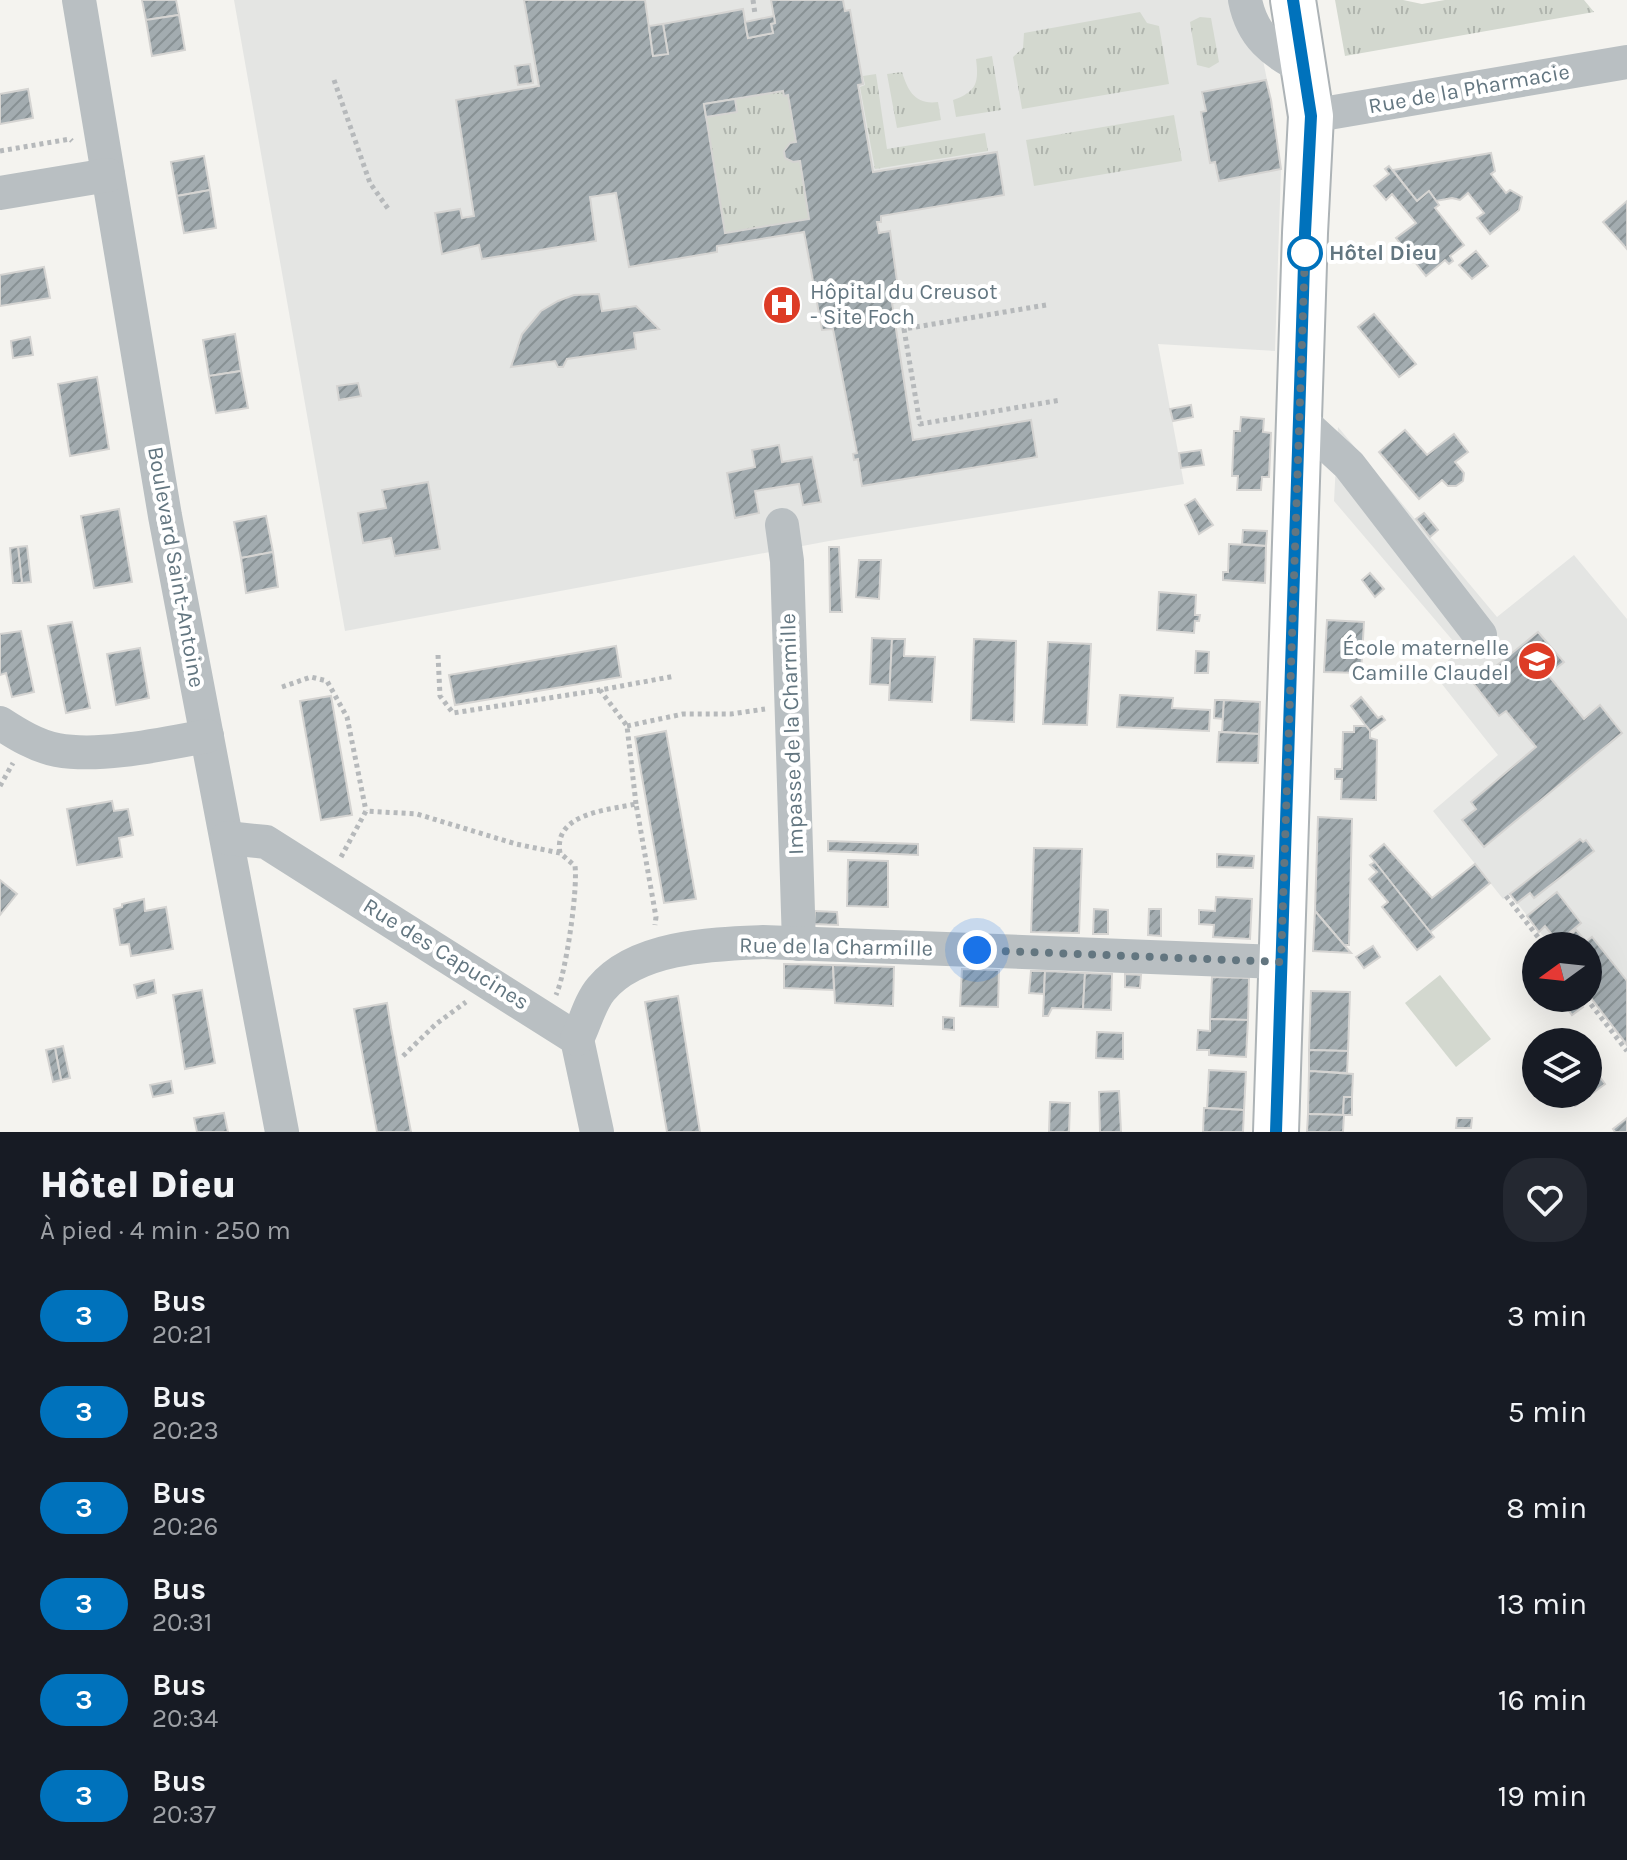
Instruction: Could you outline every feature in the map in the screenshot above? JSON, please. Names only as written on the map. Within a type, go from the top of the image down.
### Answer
[{"type":"main road","points":[[1276,1132],[1311,116],[1293,0]]},
{"type":"street","name":"Boulevard Saint-Antoine","points":[[79,0],[165,516],[282,1132]]},
{"type":"street","points":[[1245,0],[1252,25],[1260,37],[1283,57],[1305,68]]},
{"type":"street","name":"Rue de la Pharmacie","points":[[1311,116],[1627,62]]},
{"type":"street","points":[[0,193],[108,175]]},
{"type":"street","points":[[1299,419],[1349,465],[1480,635]]},
{"type":"street","name":"Impasse de la Charmille","points":[[782,525],[787,561],[799,944]]},
{"type":"street","points":[[0,723],[24,738],[57,750],[114,751],[207,736]]},
{"type":"street","name":"Rue des Capucines","points":[[227,838],[266,842],[577,1039]]},
{"type":"street","name":"Rue de la Charmille","points":[[577,1039],[601,988],[621,973],[642,960],[680,949],[724,944],[799,944],[1281,962]]},
{"type":"street","points":[[577,1039],[597,1132]]},
{"type":"path","points":[[753,0],[755,14]]},
{"type":"path","points":[[334,80],[370,183],[389,210]]},
{"type":"path","points":[[1046,305],[904,329],[920,424],[1061,400]]},
{"type":"path","points":[[438,655],[440,696],[453,713],[675,676]]},
{"type":"path","points":[[282,687],[311,677],[327,681],[347,717],[366,811],[344,853],[324,877]]},
{"type":"path","points":[[600,690],[627,726],[636,804],[656,917],[655,957]]},
{"type":"path","points":[[627,726],[683,714],[731,714],[791,705]]},
{"type":"path","points":[[560,853],[558,842],[565,829],[576,819],[636,804]]},
{"type":"path","points":[[366,811],[417,814],[516,844],[560,853],[575,866],[559,988],[546,1017]]},
{"type":"path","points":[[1506,896],[1534,932]]},
{"type":"path","points":[[403,1056],[436,1024],[492,984]]},
{"type":"path","points":[[1597,1012],[1627,1051]]},
{"type":"shaded area","name":"Hôpital du Creusot - Site Foch","points":[[234,0],[1251,0],[1281,169],[1275,351],[1158,344],[1184,484],[829,541],[345,631]]},
{"type":"shaded area","name":"École maternelle Camille Claudel","points":[[1338,427],[1497,617],[1574,555],[1627,619],[1627,1045],[1602,1012],[1602,932],[1540,932],[1510,894],[1503,899],[1433,811],[1498,755],[1434,674],[1460,649],[1334,501]]},
{"type":"green space","points":[[1335,0],[1403,0],[1422,4],[1445,0],[1584,0],[1594,12],[1345,56]]},
{"type":"green space","points":[[1140,12],[1147,23],[1159,26],[1169,84],[1022,109],[1013,57],[1023,48],[1024,33]]},
{"type":"green space","points":[[1200,17],[1211,18],[1219,62],[1209,68],[1197,65],[1190,22]]},
{"type":"green space","points":[[992,56],[1001,110],[956,117],[953,100],[972,90],[975,85],[976,59]]},
{"type":"green space","points":[[902,72],[918,99],[938,102],[941,120],[897,128],[887,74]]},
{"type":"green space","points":[[876,74],[887,149],[985,133],[988,151],[875,169],[860,87],[865,85],[863,76]]},
{"type":"green space","points":[[783,91],[784,96],[788,95],[796,142],[790,143],[784,152],[785,158],[800,161],[809,219],[725,233],[704,104]]},
{"type":"green space","points":[[1174,115],[1182,161],[1034,186],[1026,140]]},
{"type":"green space","points":[[1440,975],[1491,1039],[1456,1067],[1405,1003]]},
{"type":"building","points":[[142,0],[176,0],[179,15],[146,20]]},
{"type":"building","points":[[524,0],[645,0],[653,56],[668,54],[663,24],[743,9],[748,38],[773,33],[771,24],[775,23],[771,0],[843,0],[845,11],[850,10],[863,84],[858,85],[873,172],[997,152],[1004,195],[881,216],[881,222],[877,222],[879,233],[890,231],[898,288],[895,288],[897,302],[892,303],[913,440],[1031,420],[1037,457],[862,486],[858,459],[854,460],[853,454],[857,453],[833,329],[822,330],[804,232],[717,246],[717,252],[629,267],[616,193],[590,197],[596,241],[482,259],[479,245],[442,254],[435,213],[460,209],[462,218],[474,216],[456,100],[539,86]],"holes":[[[783,91],[784,96],[788,95],[796,142],[790,143],[784,151],[785,158],[800,161],[809,219],[725,233],[704,104]]]},
{"type":"building","points":[[179,15],[185,50],[152,56],[146,20]]},
{"type":"building","points":[[774,16],[775,23],[771,24],[773,33],[748,38],[745,22]]},
{"type":"building","points":[[663,24],[668,54],[653,56],[649,26]]},
{"type":"building","points":[[530,64],[533,83],[518,85],[515,66]]},
{"type":"building","points":[[1266,80],[1281,169],[1219,181],[1215,162],[1210,163],[1201,112],[1206,111],[1202,92]]},
{"type":"building","points":[[28,89],[33,118],[0,124],[0,94]]},
{"type":"building","points":[[735,99],[737,112],[706,117],[704,104]]},
{"type":"building","points":[[1491,153],[1495,171],[1491,174],[1506,193],[1510,190],[1522,197],[1519,210],[1490,234],[1477,218],[1484,213],[1468,193],[1460,200],[1436,201],[1429,191],[1417,201],[1393,170]]},
{"type":"building","points":[[204,156],[210,190],[177,196],[171,162]]},
{"type":"building","points":[[1389,166],[1417,201],[1429,191],[1439,205],[1435,208],[1464,245],[1450,256],[1453,261],[1449,264],[1445,260],[1426,276],[1396,238],[1416,223],[1392,194],[1386,200],[1374,186],[1389,174],[1385,169]]},
{"type":"building","points":[[210,190],[216,228],[184,233],[177,196]]},
{"type":"building","points":[[1627,201],[1627,249],[1603,222]]},
{"type":"building","points":[[1476,251],[1488,266],[1472,279],[1459,265]]},
{"type":"building","points":[[44,267],[50,298],[0,306],[0,275]]},
{"type":"building","points":[[599,294],[602,311],[636,306],[659,329],[634,333],[636,349],[567,359],[563,367],[558,367],[555,361],[511,367],[522,334],[541,311],[574,295]]},
{"type":"building","points":[[1374,314],[1416,364],[1399,377],[1358,327]]},
{"type":"building","points":[[235,334],[241,371],[209,376],[203,340]]},
{"type":"building","points":[[30,337],[33,355],[13,358],[11,341]]},
{"type":"building","points":[[241,371],[248,408],[216,413],[209,376]]},
{"type":"building","points":[[97,377],[109,449],[70,456],[58,384]]},
{"type":"building","points":[[358,383],[361,396],[339,400],[337,386]]},
{"type":"building","points":[[1191,405],[1193,417],[1173,421],[1170,409]]},
{"type":"building","points":[[1241,417],[1264,419],[1263,432],[1271,433],[1269,477],[1262,477],[1261,490],[1237,490],[1238,476],[1232,476],[1234,431],[1240,431]]},
{"type":"building","points":[[1405,430],[1427,455],[1454,434],[1468,452],[1455,462],[1464,473],[1463,481],[1456,486],[1448,486],[1442,480],[1419,499],[1379,452]]},
{"type":"building","points":[[779,445],[782,462],[812,457],[821,502],[803,505],[799,484],[755,491],[759,513],[735,518],[727,473],[755,467],[752,450]]},
{"type":"building","points":[[1201,450],[1204,465],[1181,468],[1179,453]]},
{"type":"building","points":[[428,482],[440,549],[395,556],[391,538],[363,543],[358,513],[386,508],[382,490]]},
{"type":"building","points":[[1195,499],[1213,525],[1199,534],[1185,505]]},
{"type":"building","points":[[119,509],[132,582],[94,588],[81,516]]},
{"type":"building","points":[[1424,513],[1438,530],[1430,537],[1416,519]]},
{"type":"building","points":[[266,516],[273,552],[241,558],[234,522]]},
{"type":"building","points":[[1243,530],[1267,531],[1266,546],[1242,544]]},
{"type":"building","points":[[1229,544],[1266,546],[1265,583],[1223,580],[1223,572],[1228,572]]},
{"type":"building","points":[[27,546],[31,582],[22,583],[18,547]]},
{"type":"building","points":[[18,547],[22,583],[13,583],[10,548]]},
{"type":"building","points":[[829,547],[839,547],[842,612],[830,612]]},
{"type":"building","points":[[273,552],[278,587],[246,593],[241,558]]},
{"type":"building","points":[[859,560],[881,560],[879,599],[856,597]]},
{"type":"building","points":[[1370,573],[1384,589],[1375,597],[1362,580]]},
{"type":"building","points":[[1159,592],[1196,595],[1195,615],[1200,615],[1199,621],[1195,621],[1194,633],[1157,630]]},
{"type":"building","points":[[1327,620],[1364,622],[1361,673],[1324,672]]},
{"type":"building","points":[[72,622],[90,708],[66,713],[48,626]]},
{"type":"building","points":[[21,631],[34,692],[12,697],[6,673],[0,675],[0,634]]},
{"type":"building","points":[[1538,632],[1564,662],[1548,675],[1584,719],[1600,705],[1622,733],[1484,847],[1462,820],[1476,809],[1471,802],[1536,747],[1506,711],[1499,716],[1474,684]]},
{"type":"building","points":[[872,638],[892,639],[890,685],[870,684]]},
{"type":"building","points":[[892,639],[905,639],[904,656],[935,657],[932,702],[889,700]]},
{"type":"building","points":[[974,639],[1016,641],[1014,722],[971,720]]},
{"type":"building","points":[[1048,642],[1091,644],[1087,725],[1043,724]]},
{"type":"building","points":[[616,646],[621,677],[455,705],[449,675]]},
{"type":"building","points":[[140,648],[149,698],[116,705],[107,654]]},
{"type":"building","points":[[1196,651],[1209,652],[1208,673],[1195,673]]},
{"type":"building","points":[[1120,695],[1173,698],[1172,708],[1210,710],[1209,731],[1117,727]]},
{"type":"building","points":[[331,696],[352,815],[321,820],[300,701]]},
{"type":"building","points":[[1361,697],[1378,718],[1382,716],[1385,720],[1370,731],[1351,706]]},
{"type":"building","points":[[1215,700],[1224,700],[1223,719],[1214,718]]},
{"type":"building","points":[[1224,700],[1260,702],[1259,734],[1222,732]]},
{"type":"building","points":[[1354,726],[1366,726],[1370,738],[1377,740],[1376,800],[1341,799],[1342,779],[1335,779],[1335,769],[1342,769],[1343,732],[1354,732]]},
{"type":"building","points":[[666,731],[696,899],[664,903],[635,737]]},
{"type":"building","points":[[1219,732],[1259,734],[1258,763],[1217,762]]},
{"type":"building","points":[[112,801],[114,811],[128,809],[133,835],[119,838],[122,857],[77,865],[67,809]]},
{"type":"building","points":[[1318,817],[1352,819],[1349,945],[1344,945],[1315,911]]},
{"type":"building","points":[[1580,839],[1583,842],[1586,840],[1594,851],[1534,898],[1530,893],[1517,903],[1510,894]]},
{"type":"building","points":[[828,841],[918,844],[918,855],[828,851]]},
{"type":"building","points":[[1384,844],[1432,898],[1475,864],[1490,883],[1430,932],[1370,856]]},
{"type":"building","points":[[1034,848],[1082,849],[1079,933],[1031,932]]},
{"type":"building","points":[[1217,854],[1254,856],[1253,868],[1217,867]]},
{"type":"building","points":[[848,860],[888,861],[888,907],[847,906]]},
{"type":"building","points":[[1375,862],[1434,937],[1417,950],[1382,907],[1388,902],[1369,879],[1377,872],[1370,865]]},
{"type":"building","points":[[0,880],[17,894],[0,915]]},
{"type":"building","points":[[1557,892],[1581,923],[1570,932],[1550,932],[1545,926],[1539,932],[1527,916]]},
{"type":"building","points":[[1216,897],[1252,899],[1250,939],[1213,937],[1214,925],[1199,924],[1199,910],[1215,911]]},
{"type":"building","points":[[144,899],[145,911],[166,907],[173,949],[131,956],[129,944],[120,945],[114,909]]},
{"type":"building","points":[[1094,909],[1108,910],[1108,934],[1093,934]]},
{"type":"building","points":[[1149,909],[1161,909],[1161,936],[1148,935]]},
{"type":"building","points":[[815,911],[837,912],[838,925],[814,924]]},
{"type":"building","points":[[1315,911],[1344,945],[1351,953],[1313,951]]},
{"type":"building","points":[[1373,946],[1380,957],[1364,968],[1356,957]]},
{"type":"building","points":[[1602,950],[1627,981],[1627,1045],[1602,1012]]},
{"type":"building","points":[[784,964],[833,965],[834,990],[784,988]]},
{"type":"building","points":[[833,965],[894,967],[893,1006],[835,1003]]},
{"type":"building","points":[[962,969],[999,970],[998,1007],[960,1006]]},
{"type":"building","points":[[1031,971],[1045,971],[1044,994],[1029,993]]},
{"type":"building","points":[[1045,971],[1085,973],[1083,1009],[1052,1008],[1048,1016],[1043,1016]]},
{"type":"building","points":[[1085,973],[1112,974],[1111,1010],[1083,1009]]},
{"type":"building","points":[[1125,974],[1141,975],[1140,988],[1125,987]]},
{"type":"building","points":[[1212,977],[1249,978],[1248,1020],[1210,1019]]},
{"type":"building","points":[[154,980],[156,993],[137,998],[134,985]]},
{"type":"building","points":[[202,990],[215,1063],[185,1069],[173,995]]},
{"type":"building","points":[[1311,991],[1350,992],[1348,1051],[1309,1050]]},
{"type":"building","points":[[678,996],[700,1132],[667,1132],[645,1002]]},
{"type":"building","points":[[387,1003],[411,1132],[377,1132],[354,1009]]},
{"type":"building","points":[[943,1017],[954,1018],[954,1030],[943,1029]]},
{"type":"building","points":[[1210,1019],[1248,1020],[1246,1057],[1209,1055],[1209,1050],[1197,1050],[1198,1030],[1210,1031]]},
{"type":"building","points":[[1097,1032],[1123,1033],[1123,1059],[1096,1058]]},
{"type":"building","points":[[63,1046],[70,1078],[61,1080],[55,1048]]},
{"type":"building","points":[[55,1048],[61,1080],[53,1082],[46,1050]]},
{"type":"building","points":[[1309,1050],[1348,1051],[1347,1073],[1309,1071]]},
{"type":"building","points":[[1209,1070],[1246,1072],[1244,1110],[1207,1108]]},
{"type":"building","points":[[1309,1071],[1353,1074],[1352,1097],[1344,1097],[1343,1115],[1308,1114]]},
{"type":"building","points":[[171,1081],[173,1093],[153,1097],[150,1085]]},
{"type":"building","points":[[1119,1091],[1121,1132],[1100,1132],[1099,1092]]},
{"type":"building","points":[[1344,1097],[1352,1097],[1352,1115],[1343,1115]]},
{"type":"building","points":[[1050,1102],[1070,1103],[1069,1132],[1049,1132]]},
{"type":"building","points":[[1204,1108],[1244,1110],[1243,1132],[1203,1132]]},
{"type":"building","points":[[224,1113],[228,1132],[197,1132],[194,1118]]},
{"type":"building","points":[[1308,1114],[1344,1115],[1343,1132],[1307,1132]]},
{"type":"building","points":[[1457,1118],[1472,1118],[1471,1128],[1456,1128]]},
{"type":"building","points":[[1627,1118],[1627,1132],[1615,1132],[1613,1129]]},
{"type":"bus line","name":"3","points":[[1276,1132],[1311,116],[1293,0]]},
{"type":"place","name":"Hôtel Dieu","points":[[1305,253]]},
{"type":"place","name":"Hôpital du Creusot - Site Foch","points":[[782,305]]},
{"type":"place","name":"École maternelle Camille Claudel","points":[[1537,661]]},
{"type":"route","points":[[977,950],[1281,962],[1305,253]]}]
